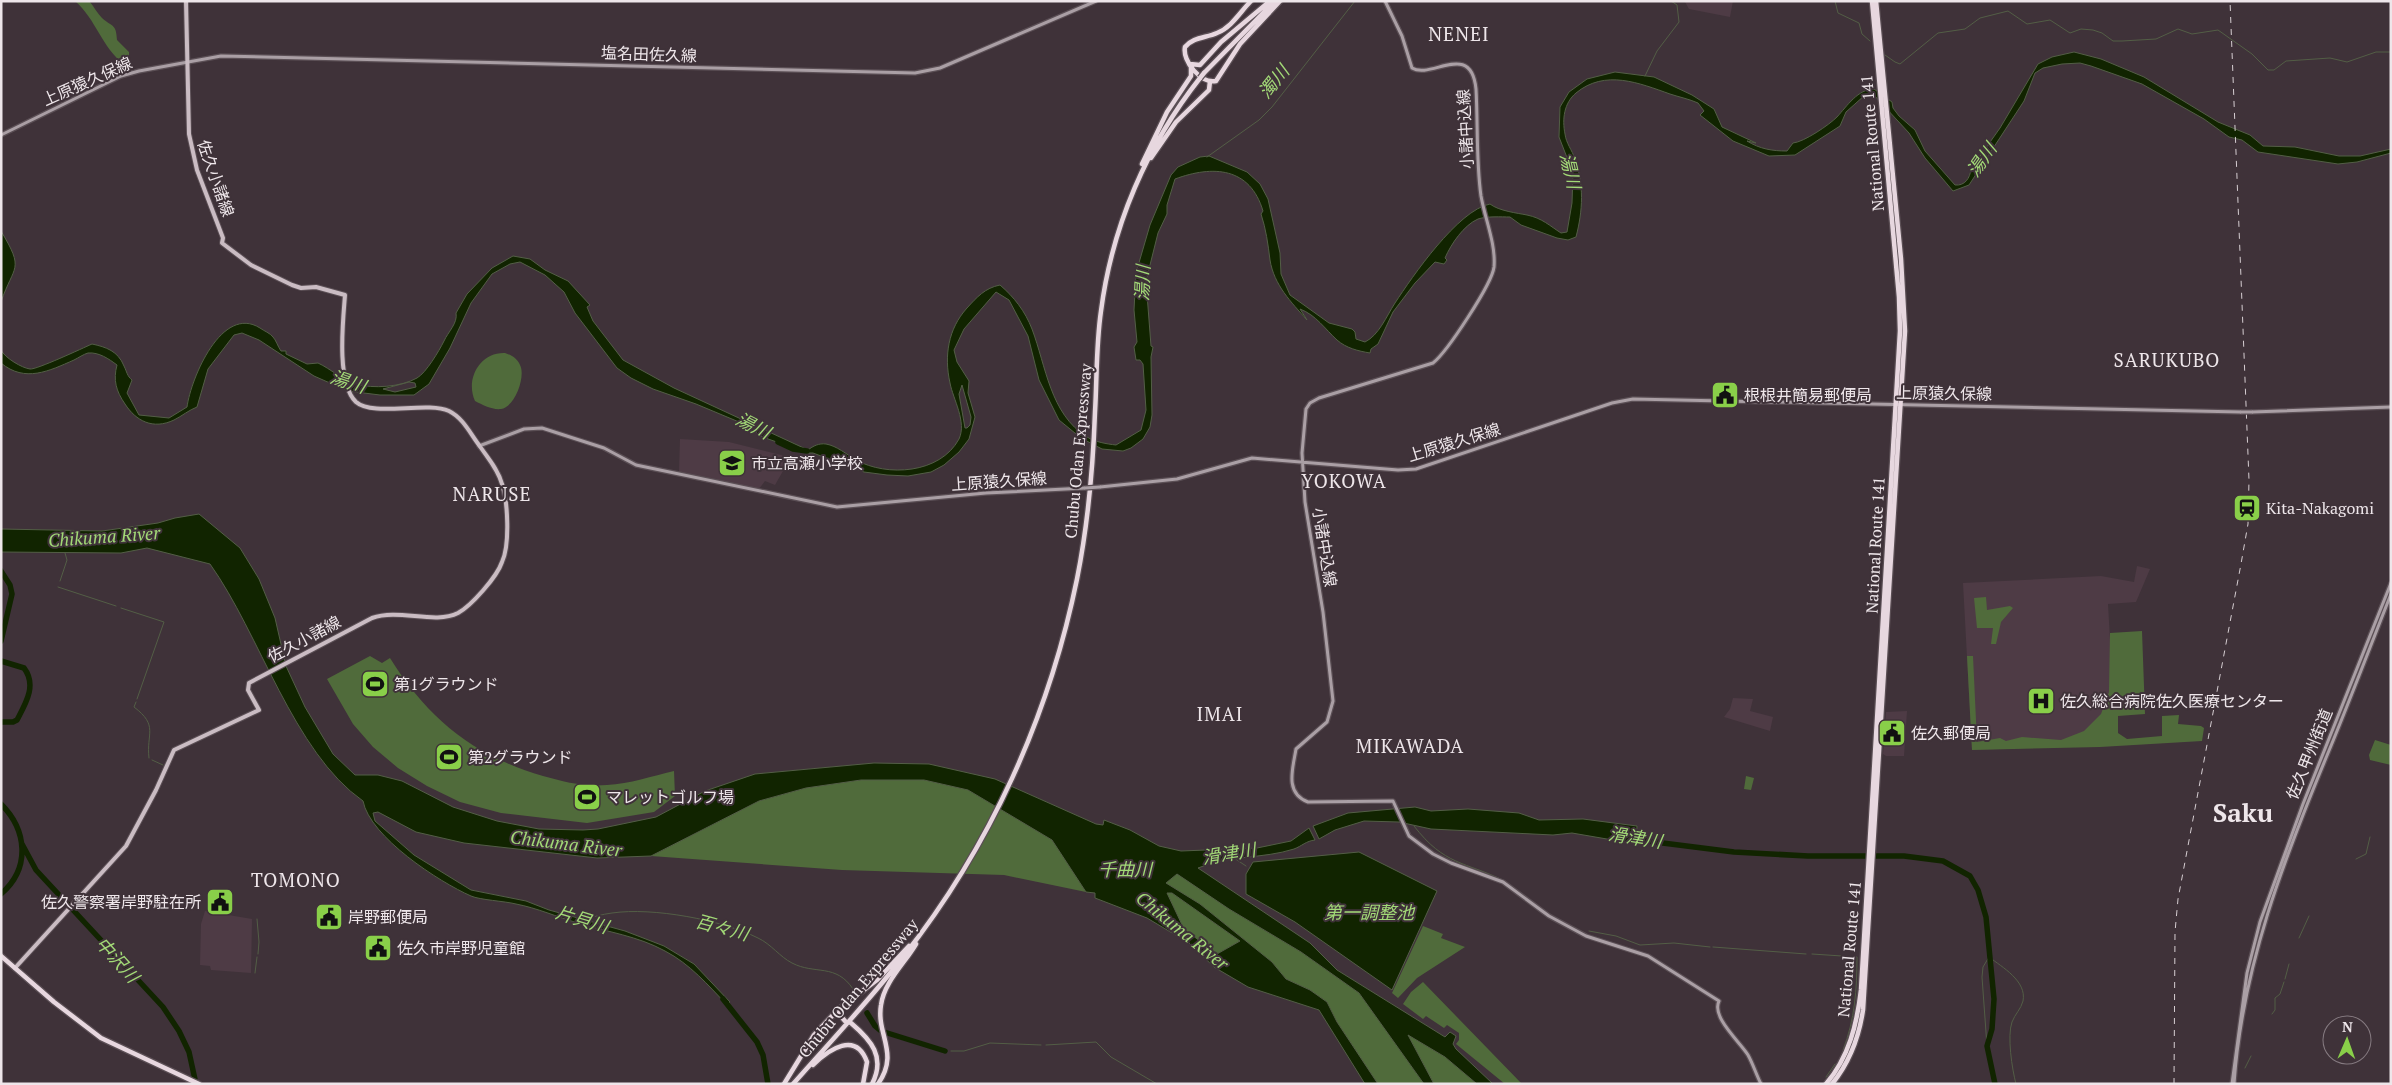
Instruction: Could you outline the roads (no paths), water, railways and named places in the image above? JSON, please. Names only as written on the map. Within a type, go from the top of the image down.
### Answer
[{"type":"highway","points":[[1210,82],[1190,65],[1185,58],[1184,50],[1189,43],[1225,28],[1251,1]]},
{"type":"highway","points":[[1190,65],[1200,65],[1222,42],[1270,1]]},
{"type":"highway","name":"Chubu Odan Expressway","points":[[795,1084],[891,972],[928,924],[988,828],[1012,776],[1042,704],[1069,614],[1081,558],[1090,494],[1100,313],[1115,244],[1131,196],[1138,178],[1167,124],[1200,78],[1275,1]]},
{"type":"highway","points":[[1210,82],[1218,78],[1240,44],[1280,1]]},
{"type":"highway","name":"National Route 141","points":[[1872,1],[1881,82]]},
{"type":"highway","name":"National Route 141","points":[[1826,1084],[1844,1057],[1856,1026],[1861,990],[1866,939],[1898,405],[1899,297],[1876,1]]},
{"type":"highway","points":[[1131,196],[1136,177],[1159,126],[1191,76],[1192,70],[1190,65]]},
{"type":"highway","points":[[1138,178],[1179,118],[1209,90],[1210,82]]},
{"type":"highway","points":[[840,1015],[840,1008],[888,969],[928,924]]},
{"type":"highway","points":[[878,1084],[887,1064],[888,1051],[880,1009],[884,992],[928,924]]},
{"type":"highway","name":"National Route 141","points":[[1832,1084],[1848,1059],[1860,1028],[1865,991],[1866,939]]},
{"type":"highway","points":[[1,956],[54,1002],[101,1038],[197,1083]]},
{"type":"highway","points":[[784,1084],[814,1035],[833,1015],[840,1015],[846,1020]]},
{"type":"highway","points":[[850,1024],[866,1040],[872,1050],[875,1066],[870,1084]]},
{"type":"highway","points":[[795,1084],[823,1056],[836,1047],[845,1045],[858,1049],[866,1059],[867,1071],[863,1084]]},
{"type":"main road","points":[[186,1],[187,61]]},
{"type":"main road","name":"塩名田佐久線","points":[[187,61],[228,56],[915,73],[940,68],[1096,1]]},
{"type":"main road","name":"小諸中込線","points":[[1385,1],[1402,36],[1412,68],[1422,72],[1445,64],[1458,64],[1468,69],[1474,78],[1482,202],[1494,259],[1492,275],[1444,353],[1433,363],[1320,398],[1310,403],[1306,411],[1302,461],[1307,519],[1323,612],[1333,701],[1327,722],[1296,749],[1292,785],[1299,797],[1308,802],[1390,800],[1395,803],[1405,826],[1415,842],[1443,860],[1503,882],[1549,916],[1586,936],[1648,956],[1719,1001],[1717,1008],[1723,1022],[1748,1055],[1760,1084]]},
{"type":"main road","name":"上原猿久保線","points":[[1,134],[121,76],[187,61]]},
{"type":"main road","name":"佐久小諸線","points":[[15,968],[130,840],[156,790],[172,752],[179,746],[259,710],[248,686],[249,683],[358,624],[384,614],[442,617],[455,614],[468,605],[499,568],[504,559],[506,531],[504,492],[499,476],[465,424],[447,410],[371,407],[358,403],[353,398],[346,378],[342,357],[345,295],[316,287],[301,288],[292,285],[256,268],[222,243],[224,238],[197,170],[190,140],[187,120],[187,61]]},
{"type":"main road","name":"上原猿久保線","points":[[479,446],[524,429],[542,428],[604,448],[636,465],[837,508],[1177,479],[1247,458],[1398,470],[1416,469],[1612,403],[1629,400],[2242,412],[2391,407]]},
{"type":"main road","name":"佐久甲州街道","points":[[2233,1084],[2247,973],[2257,930],[2303,804],[2391,583]]},
{"type":"main road","name":"佐久甲州街道","points":[[2233,1084],[2250,979],[2270,905],[2293,841],[2391,594]]},
{"type":"water","name":"湯川","points":[[2074,52],[2101,59],[2144,77],[2218,122],[2250,135],[2263,146],[2295,147],[2339,156],[2360,156],[2391,149],[2391,153],[2357,162],[2338,164],[2258,152],[2242,140],[2229,137],[2204,119],[2142,84],[2080,63],[2062,64],[2043,68],[2035,73],[2024,101],[1969,185],[1953,191],[1925,158],[1909,133],[1873,94],[1865,95],[1846,112],[1840,126],[1795,155],[1769,156],[1733,141],[1700,115],[1704,111],[1698,103],[1622,80],[1599,81],[1587,86],[1572,97],[1566,106],[1564,117],[1566,137],[1580,178],[1582,198],[1576,237],[1568,240],[1557,238],[1521,225],[1510,217],[1478,219],[1463,230],[1454,241],[1444,264],[1435,262],[1415,283],[1393,312],[1378,344],[1371,349],[1370,353],[1344,345],[1316,319],[1300,309],[1307,320],[1284,293],[1272,269],[1266,231],[1261,214],[1263,211],[1257,196],[1249,185],[1228,173],[1216,171],[1203,172],[1175,179],[1167,205],[1167,214],[1158,233],[1146,281],[1151,346],[1153,347],[1151,357],[1152,415],[1150,427],[1143,439],[1131,448],[1123,451],[1102,449],[1081,438],[1059,420],[1039,380],[1028,336],[1009,300],[996,292],[964,329],[954,350],[957,362],[969,381],[968,393],[975,417],[969,439],[959,452],[944,465],[931,472],[908,476],[864,472],[813,453],[807,453],[760,436],[751,427],[696,404],[653,389],[631,378],[617,368],[575,313],[564,292],[545,275],[520,262],[510,264],[492,274],[471,303],[450,348],[429,384],[414,395],[380,395],[348,391],[314,376],[259,340],[242,333],[234,335],[208,369],[197,407],[174,420],[166,423],[152,424],[140,419],[129,410],[119,395],[116,385],[117,365],[100,355],[88,353],[55,368],[28,374],[19,373],[1,363],[1,350],[14,362],[30,369],[50,363],[92,344],[102,347],[115,353],[132,380],[127,393],[139,415],[169,418],[187,407],[202,363],[221,335],[233,326],[246,323],[269,333],[281,351],[286,351],[286,354],[307,364],[318,363],[346,380],[363,386],[395,385],[417,378],[424,372],[436,356],[456,320],[456,313],[467,294],[492,268],[513,256],[530,259],[545,270],[568,281],[590,305],[587,307],[593,321],[623,360],[674,388],[808,450],[816,445],[826,444],[838,448],[856,460],[882,469],[912,469],[926,466],[939,459],[950,451],[959,439],[961,425],[959,411],[948,373],[949,343],[955,325],[967,308],[986,291],[1000,285],[1019,305],[1029,322],[1051,388],[1065,416],[1087,437],[1116,445],[1141,430],[1146,410],[1143,364],[1140,360],[1136,360],[1134,347],[1137,342],[1134,310],[1136,273],[1150,225],[1171,175],[1178,167],[1200,157],[1209,156],[1247,172],[1260,184],[1268,199],[1280,253],[1281,274],[1290,295],[1329,323],[1352,329],[1355,332],[1356,339],[1365,342],[1378,330],[1437,246],[1464,218],[1477,209],[1490,204],[1503,210],[1537,218],[1561,233],[1567,232],[1572,203],[1573,173],[1559,137],[1560,107],[1569,92],[1587,79],[1615,72],[1654,77],[1692,95],[1714,109],[1722,127],[1756,143],[1747,141],[1757,146],[1782,151],[1787,151],[1793,143],[1810,136],[1837,117],[1858,95],[1874,89],[1892,102],[1893,108],[1899,116],[1915,130],[1925,151],[1955,185],[1959,185],[1968,178],[1971,169],[2000,128],[2038,64],[2052,57]],"holes":[[[409,382],[415,383],[416,387],[395,392],[383,389]],[[962,385],[971,417],[970,425],[967,428],[965,428],[959,394]]]},
{"type":"water","points":[[1,231],[13,254],[15,267],[1,302]]},
{"type":"water","name":"千曲川","points":[[199,514],[240,548],[259,579],[275,618],[286,666],[305,707],[333,754],[355,775],[378,775],[402,781],[453,807],[497,821],[539,829],[598,829],[656,817],[705,791],[755,774],[874,763],[929,764],[995,779],[1096,824],[1103,825],[1104,820],[1130,830],[1159,846],[1181,851],[1257,848],[1291,841],[1309,828],[1315,840],[1294,849],[1221,861],[1198,868],[1310,943],[1337,970],[1445,1037],[1450,1032],[1456,1036],[1453,1044],[1456,1049],[1493,1084],[1477,1084],[1445,1057],[1408,1035],[1434,1084],[1424,1084],[1359,993],[1301,952],[1229,909],[1177,874],[1166,883],[1200,904],[1272,962],[1286,979],[1310,990],[1327,1002],[1337,1022],[1378,1084],[1365,1084],[1319,1010],[1248,987],[1214,967],[1189,943],[1147,918],[1095,898],[1095,893],[1086,892],[1052,840],[968,790],[924,780],[861,780],[806,788],[759,801],[651,856],[597,858],[464,843],[416,832],[378,812],[373,813],[375,821],[414,855],[471,890],[526,901],[549,910],[625,931],[664,946],[694,964],[730,1002],[727,1005],[691,969],[674,956],[655,946],[532,908],[471,896],[442,880],[408,857],[378,829],[368,815],[363,801],[338,780],[297,723],[228,592],[210,564],[147,548],[121,553],[1,552],[1,529],[102,531],[158,523]],"holes":[[[1167,893],[1172,893],[1240,941],[1217,954],[1184,929]]]},
{"type":"water","points":[[1415,807],[1431,811],[1468,809],[1519,813],[1539,820],[1583,819],[1637,826],[1636,844],[1572,833],[1553,835],[1431,829],[1399,822],[1364,821],[1335,830],[1319,839],[1313,826],[1348,813]]},
{"type":"water","name":"第一調整池","points":[[1359,852],[1437,891],[1392,990],[1295,922],[1246,894],[1246,874],[1253,862]]},
{"type":"waterway","name":"濁川","points":[[1207,157],[1259,120],[1272,107],[1355,1]]},
{"type":"waterway","points":[[1645,76],[1657,51],[1679,22],[1677,5],[1671,1]]},
{"type":"waterway","points":[[1835,1],[1838,13],[1859,23],[1862,34],[1870,41]]},
{"type":"waterway","points":[[1885,55],[1900,64],[1938,33],[1965,29],[1980,18],[2008,11],[2027,24],[2050,20],[2070,33],[2081,29],[2093,30],[2102,33],[2113,41],[2156,39],[2178,29],[2192,34],[2218,30],[2252,54],[2268,70],[2274,70],[2286,61],[2330,58],[2347,62],[2376,52],[2391,52]]},
{"type":"waterway","name":"湯川","points":[[778,442],[793,449],[807,451]]},
{"type":"waterway","name":"Chikuma River","points":[[60,581],[67,560],[65,553]]},
{"type":"waterway","points":[[1,571],[10,585],[12,594],[1,641]]},
{"type":"waterway","points":[[58,587],[116,606]]},
{"type":"waterway","points":[[121,608],[164,622],[137,699]]},
{"type":"waterway","points":[[1,661],[24,668],[30,681],[27,701],[17,720],[1,722]]},
{"type":"waterway","points":[[136,702],[134,707],[142,714],[149,725],[149,758]]},
{"type":"waterway","points":[[152,760],[163,765]]},
{"type":"waterway","name":"中沢川","points":[[1,804],[10,814],[16,825],[22,849],[17,873],[11,884],[1,894]]},
{"type":"waterway","points":[[1414,826],[1425,839],[1446,856],[1505,881]]},
{"type":"waterway","points":[[2356,859],[2366,854],[2370,837]]},
{"type":"waterway","name":"滑津川","points":[[1631,839],[1734,852],[1808,856],[1904,856],[1943,861],[1970,876],[1978,890],[1986,917],[1994,999],[1992,1029],[1987,1046],[1995,1084]]},
{"type":"waterway","name":"中沢川","points":[[22,844],[36,870],[163,1007],[179,1031],[189,1052],[196,1084]]},
{"type":"waterway","points":[[1234,858],[1246,866]]},
{"type":"waterway","name":"百々川","points":[[582,919],[612,913],[647,912],[687,916],[707,921],[758,938],[792,963],[840,976],[853,989]]},
{"type":"waterway","points":[[2299,938],[2309,916]]},
{"type":"waterway","points":[[257,919],[258,954]]},
{"type":"waterway","points":[[1589,931],[1616,936],[1640,945],[1674,943],[1710,947]]},
{"type":"waterway","points":[[1713,947],[1806,954]]},
{"type":"waterway","points":[[1812,954],[1857,957],[1854,1004],[1843,1050]]},
{"type":"waterway","points":[[255,973],[257,957]]},
{"type":"waterway","points":[[1987,1046],[1982,977],[1983,967],[1989,957],[2012,975],[2021,987],[2023,994],[2023,1001],[2012,1022],[2010,1035],[2016,1084]]},
{"type":"waterway","points":[[2285,979],[2289,964]]},
{"type":"waterway","points":[[2272,1014],[2275,1010],[2275,998],[2280,994],[2284,982]]},
{"type":"waterway","name":"片貝川","points":[[723,999],[757,1042],[763,1055],[768,1084]]},
{"type":"waterway","name":"百々川","points":[[867,1013],[875,1026],[881,1031],[945,1051]]},
{"type":"waterway","points":[[1046,1045],[1096,1042],[1111,1057],[1157,1084]]},
{"type":"waterway","points":[[951,1051],[964,1051],[990,1043],[1041,1045]]},
{"type":"waterway","points":[[2245,1068],[2251,1056]]},
{"type":"waterway","points":[[1826,1077],[1835,1064]]},
{"type":"railway","points":[[2174,1084],[2175,932],[2178,899],[2248,524],[2249,480],[2230,1]]},
{"type":"place","name":"根根井簡易郵便局","points":[[1725,395]]},
{"type":"place","name":"市立高瀬小学校","points":[[732,463]]},
{"type":"place","name":"Kita-Nakagomi","points":[[2247,508]]},
{"type":"place","name":"第1グラウンド","points":[[375,684]]},
{"type":"place","name":"佐久総合病院佐久医療センター","points":[[2041,701]]},
{"type":"place","name":"佐久郵便局","points":[[1892,733]]},
{"type":"place","name":"第2グラウンド","points":[[449,757]]},
{"type":"place","name":"マレットゴルフ場","points":[[587,797]]},
{"type":"place","name":"佐久警察署岸野駐在所","points":[[220,902]]},
{"type":"place","name":"岸野郵便局","points":[[329,917]]},
{"type":"place","name":"佐久市岸野児童館","points":[[378,948]]},
{"type":"district","name":"NENEI","points":[[1459,34]]},
{"type":"district","name":"SARUKUBO","points":[[2167,360]]},
{"type":"district","name":"YOKOWA","points":[[1344,481]]},
{"type":"district","name":"NARUSE","points":[[492,494]]},
{"type":"district","name":"IMAI","points":[[1220,714]]},
{"type":"district","name":"MIKAWADA","points":[[1410,746]]},
{"type":"district","name":"Saku","points":[[2243,813]]},
{"type":"district","name":"TOMONO","points":[[296,880]]}]
